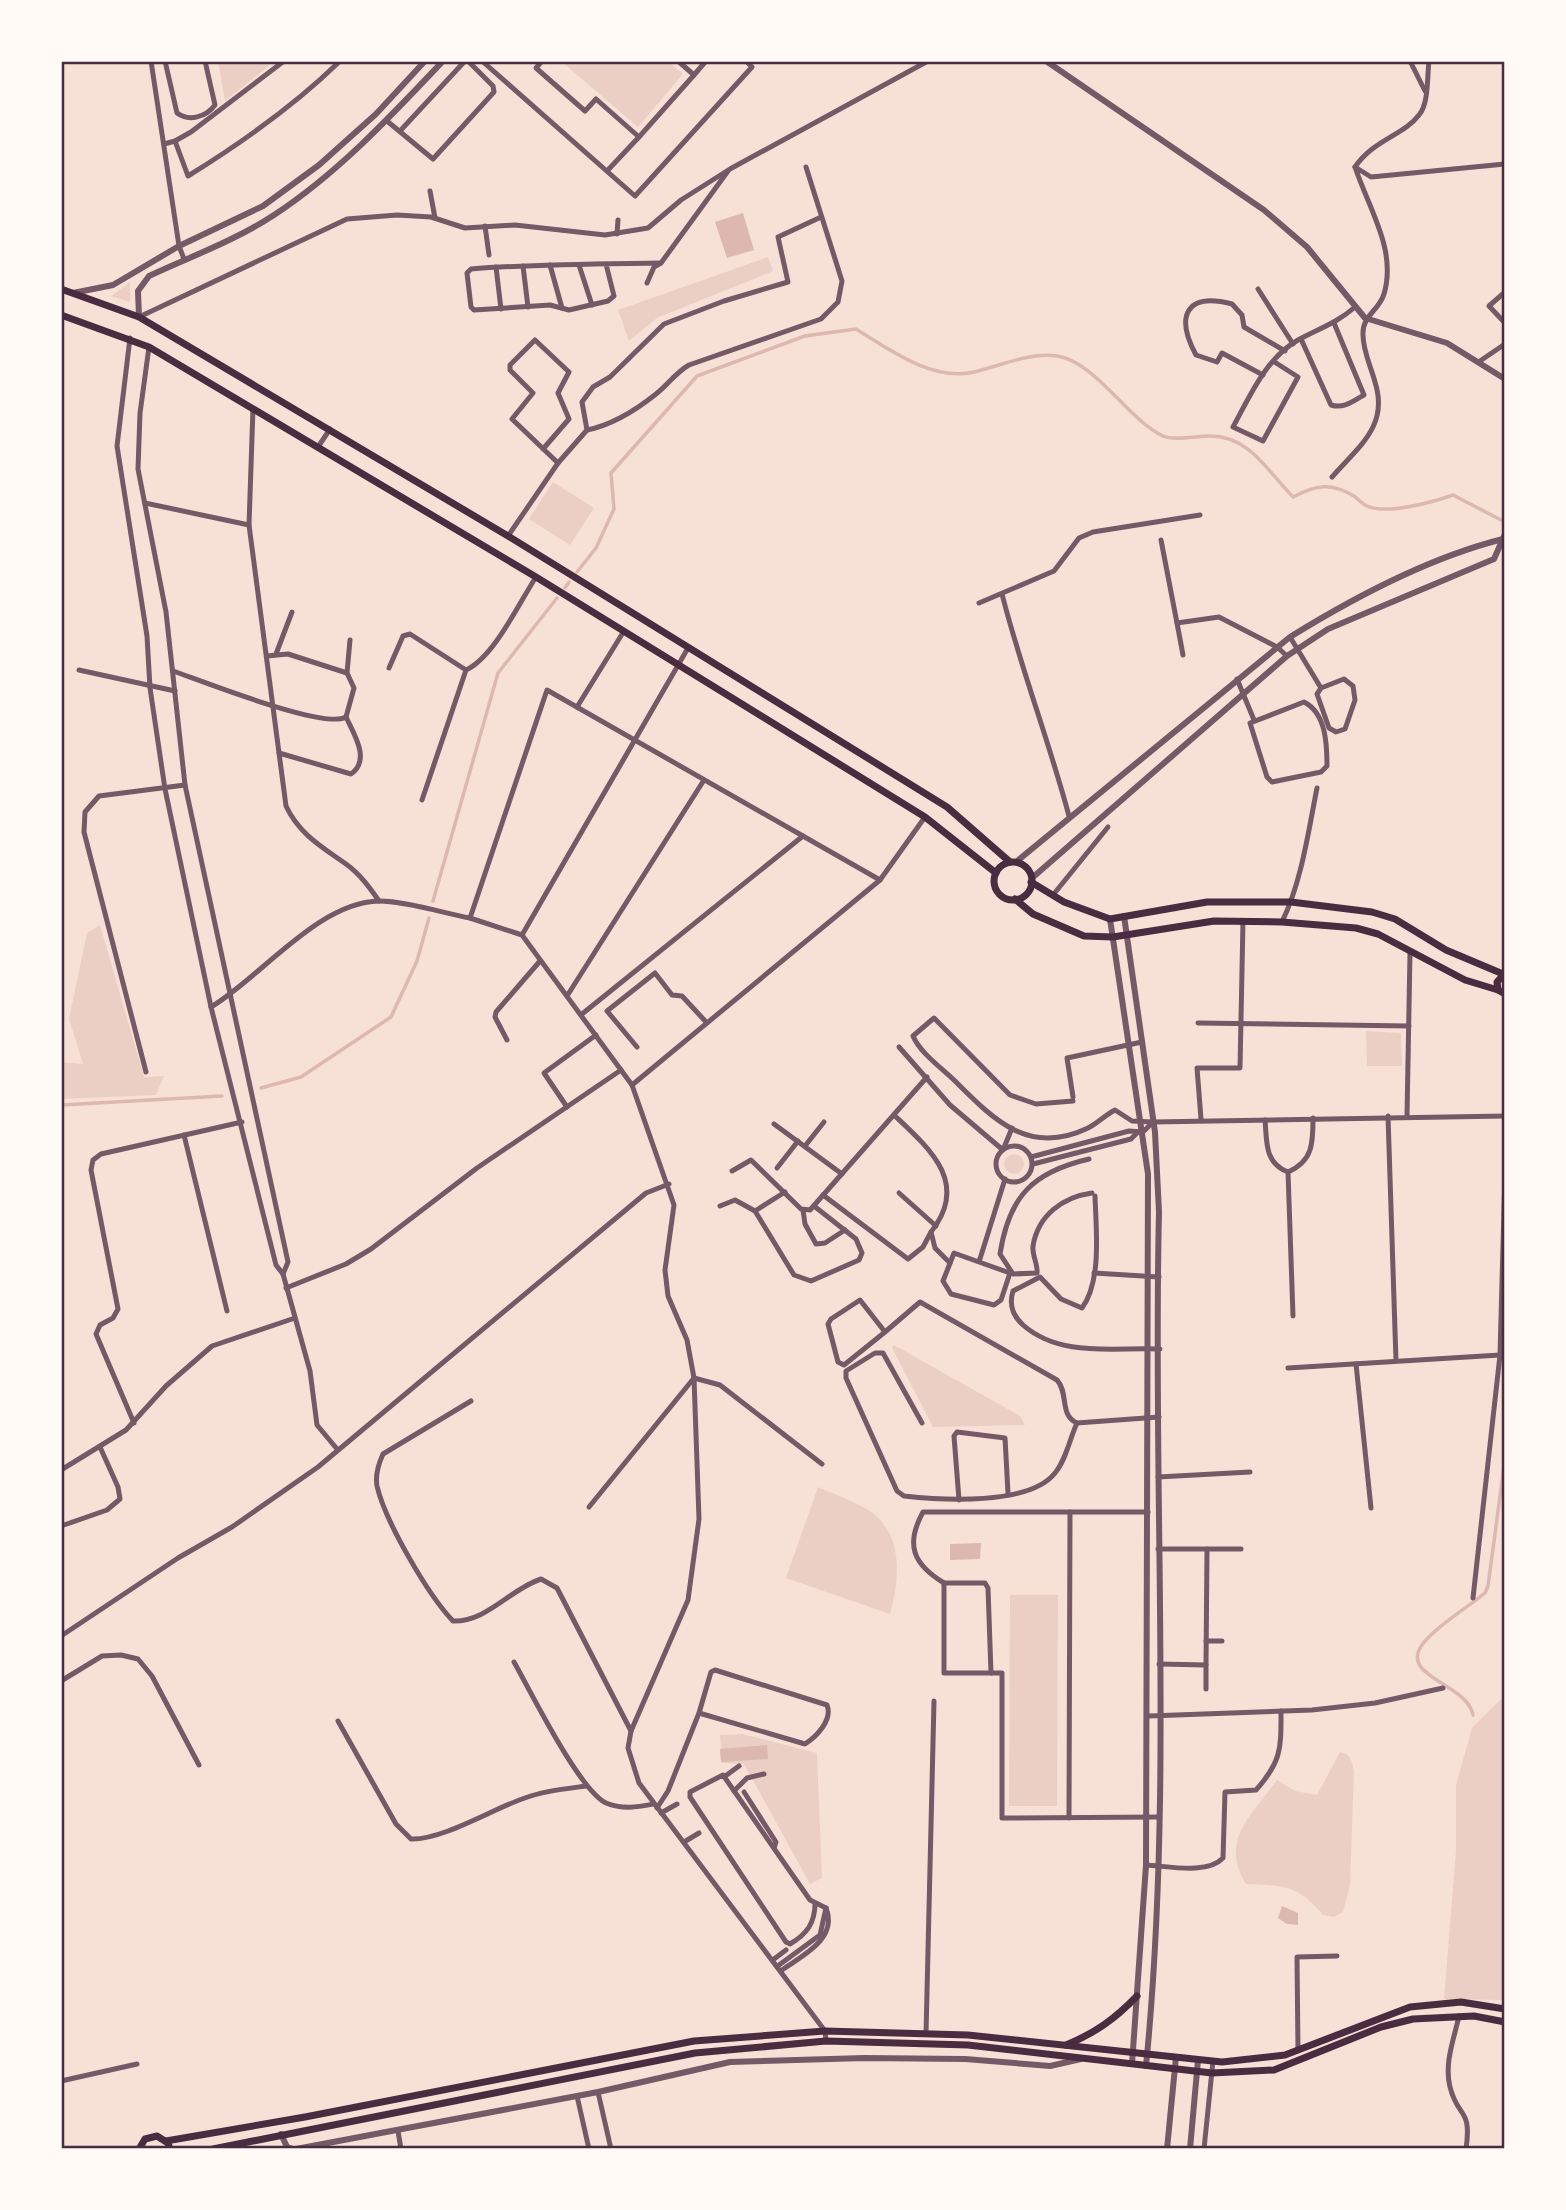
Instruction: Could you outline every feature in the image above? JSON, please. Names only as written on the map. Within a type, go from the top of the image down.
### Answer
[{"type":"main road","points":[[61,289],[139,317],[508,536],[947,807],[1013,862],[1026,867],[1031,880],[1087,913],[1110,919],[1207,902],[1291,902],[1372,912],[1395,919],[1446,950],[1504,973],[1497,982],[1502,992]]},
{"type":"main road","points":[[61,315],[149,347],[624,631],[925,817],[996,873],[997,891],[1007,898],[1015,899],[1025,895],[1031,880]]},
{"type":"main road","points":[[996,873],[1013,862]]},
{"type":"main road","points":[[1015,899],[1033,914],[1084,936],[1113,937],[1214,921],[1282,922],[1356,928],[1378,934],[1465,980],[1502,992]]},
{"type":"main road","points":[[1065,2045],[1092,2035],[1116,2018],[1137,1996]]},
{"type":"main road","points":[[136,2148],[151,2136],[166,2141],[358,2108],[694,2040],[825,2031],[926,2034],[1213,2061],[1275,2058],[1410,2007],[1461,2002],[1505,2009]]},
{"type":"main road","points":[[213,2149],[695,2053],[826,2040],[968,2045],[1212,2073],[1274,2070],[1381,2027],[1413,2019],[1460,2016],[1505,2022]]},
{"type":"main road","points":[[166,2141],[170,2149]]},
{"type":"street","points":[[151,61],[179,246],[184,259]]},
{"type":"street","points":[[165,61],[177,113],[192,118],[203,116],[215,105],[205,61]]},
{"type":"street","points":[[163,144],[175,141],[284,61]]},
{"type":"street","points":[[175,141],[188,176],[282,113],[340,61]]},
{"type":"street","points":[[73,293],[113,285],[179,246],[263,206],[319,165],[376,114],[425,61]]},
{"type":"street","points":[[443,61],[387,121],[327,175],[272,217],[149,276],[138,291],[139,317],[347,219],[397,215],[435,218],[465,228],[516,225],[617,234],[648,228],[681,200],[730,169],[928,61]]},
{"type":"street","points":[[387,121],[433,159],[494,92],[493,86],[466,61],[400,131]]},
{"type":"street","points":[[482,61],[635,196],[752,67],[746,61]]},
{"type":"street","points":[[542,61],[536,68],[585,111],[596,99],[639,137]]},
{"type":"street","points":[[678,61],[694,75]]},
{"type":"street","points":[[607,172],[706,61]]},
{"type":"street","points":[[1046,61],[1264,210],[1307,247],[1365,318],[1447,343],[1480,361],[1505,379]]},
{"type":"street","points":[[1410,61],[1425,91]]},
{"type":"street","points":[[1355,167],[1364,153],[1419,116],[1429,61]]},
{"type":"street","points":[[1355,167],[1371,177],[1505,164]]},
{"type":"street","points":[[508,536],[558,463],[587,430],[604,427],[636,408],[658,393],[675,372],[821,319],[838,302],[842,281],[819,218],[806,167]]},
{"type":"street","points":[[1332,477],[1372,432],[1380,414],[1380,399],[1363,336],[1365,318],[1383,299],[1389,261],[1355,167]]},
{"type":"street","points":[[647,283],[654,267],[661,262],[730,169]]},
{"type":"street","points":[[430,191],[435,218]]},
{"type":"street","points":[[587,430],[582,402],[593,387],[610,377],[664,324],[724,301],[788,282],[778,237],[819,218]]},
{"type":"street","points":[[617,234],[618,220]]},
{"type":"street","points":[[485,226],[489,255]]},
{"type":"street","points":[[606,264],[614,296],[592,305],[569,310],[550,305],[474,310],[471,307],[467,272],[471,269],[550,265],[661,262]]},
{"type":"street","points":[[550,265],[562,308]]},
{"type":"street","points":[[579,265],[592,305]]},
{"type":"street","points":[[523,266],[528,307]]},
{"type":"street","points":[[496,267],[501,309]]},
{"type":"street","points":[[1258,289],[1293,344]]},
{"type":"street","points":[[1505,292],[1489,306],[1505,323]]},
{"type":"street","points":[[1263,375],[1222,353],[1217,362],[1196,355],[1189,343],[1186,317],[1192,305],[1201,300],[1232,304],[1242,315],[1244,327],[1284,351]]},
{"type":"street","points":[[1273,362],[1298,377],[1264,441],[1233,427],[1263,375],[1273,362],[1293,344],[1334,323],[1355,307]]},
{"type":"street","points":[[1301,339],[1331,405],[1339,408],[1364,395],[1334,323]]},
{"type":"street","points":[[130,338],[117,446],[147,636],[150,688],[165,789],[211,1007],[276,1265],[283,1274],[310,1371],[317,1425],[337,1449]]},
{"type":"street","points":[[542,449],[569,419],[558,393],[569,372],[535,340],[510,365],[510,370],[533,393],[512,419],[542,449],[558,463]]},
{"type":"street","points":[[1480,361],[1505,344]]},
{"type":"street","points":[[149,347],[140,413],[138,469],[166,612],[185,785],[228,997],[288,1262],[283,1274]]},
{"type":"street","points":[[253,408],[249,525],[286,806],[292,819],[310,839],[358,874],[379,901]]},
{"type":"street","points":[[318,447],[330,429]]},
{"type":"street","points":[[145,503],[249,525]]},
{"type":"street","points":[[979,603],[1054,572],[1079,538],[1093,532],[1200,515]]},
{"type":"street","points":[[1013,862],[1290,637],[1334,610],[1440,561],[1504,536]]},
{"type":"street","points":[[1031,880],[1287,656],[1353,617],[1494,559],[1504,536]]},
{"type":"street","points":[[1161,540],[1183,655]]},
{"type":"street","points":[[422,800],[466,670],[476,665],[494,644],[536,577]]},
{"type":"street","points":[[1002,594],[1017,655],[1053,756],[1069,816]]},
{"type":"street","points":[[276,654],[292,612]]},
{"type":"street","points":[[1177,623],[1219,617],[1277,647],[1287,656]]},
{"type":"street","points":[[577,707],[624,631]]},
{"type":"street","points":[[389,668],[402,636],[410,634],[466,670]]},
{"type":"street","points":[[1290,637],[1321,688]]},
{"type":"street","points":[[279,753],[351,775],[360,764],[361,752],[346,717],[354,688],[347,673],[350,640]]},
{"type":"street","points":[[522,935],[688,648]]},
{"type":"street","points":[[267,656],[288,654],[347,673]]},
{"type":"street","points":[[79,670],[150,688],[175,691]]},
{"type":"street","points":[[173,671],[273,705],[332,721],[346,717]]},
{"type":"street","points":[[1237,679],[1254,720],[1251,727],[1267,777],[1272,782],[1325,769],[1325,732],[1311,706],[1304,702],[1254,720]]},
{"type":"street","points":[[1344,679],[1350,680],[1355,700],[1345,729],[1336,732],[1329,728],[1317,694],[1321,688],[1344,679]]},
{"type":"street","points":[[470,918],[547,690],[880,880]]},
{"type":"street","points":[[567,996],[704,780]]},
{"type":"street","points":[[146,1072],[84,832],[85,812],[99,796],[185,785]]},
{"type":"street","points":[[1282,922],[1291,902],[1305,850],[1317,788]]},
{"type":"street","points":[[632,1085],[880,880],[925,817]]},
{"type":"street","points":[[1053,895],[1108,827]]},
{"type":"street","points":[[582,1014],[803,836]]},
{"type":"street","points":[[211,1007],[228,997],[290,942],[356,906],[379,901],[470,918],[522,935],[632,1085],[669,1184],[674,1205],[665,1270],[668,1296],[687,1340],[694,1378],[699,1519],[688,1600],[631,1731],[628,1748],[639,1783],[774,1959],[825,2031],[826,2040]]},
{"type":"street","points":[[1124,916],[1153,1122],[1159,1212],[1158,1866],[1153,2005],[1146,2066]]},
{"type":"street","points":[[1110,919],[1148,1174],[1149,1716],[1146,1865],[1132,2064]]},
{"type":"street","points":[[1201,1119],[1197,1068],[1240,1068],[1244,921]]},
{"type":"street","points":[[1407,1116],[1410,953]]},
{"type":"street","points":[[507,1040],[495,1017],[496,1012],[540,961]]},
{"type":"street","points":[[647,962],[672,995],[682,996],[707,1023]]},
{"type":"street","points":[[607,1010],[655,973]]},
{"type":"street","points":[[599,1000],[637,1047]]},
{"type":"street","points":[[1142,1042],[1067,1058],[1073,1099],[1061,1104],[1022,1102],[1010,1095],[934,1018],[913,1036],[999,1124],[1036,1136],[1060,1137],[1090,1127],[1115,1110],[1132,1121],[1141,1119],[1153,1122],[1201,1119],[1505,1116]]},
{"type":"street","points":[[1198,1023],[1409,1026]]},
{"type":"street","points":[[567,1107],[544,1073],[596,1035]]},
{"type":"street","points":[[899,1047],[950,1105],[1003,1150]]},
{"type":"street","points":[[286,1288],[346,1264],[371,1249],[477,1168],[621,1070]]},
{"type":"street","points":[[803,1210],[810,1210],[814,1206],[927,1077]]},
{"type":"street","points":[[824,1195],[908,1259],[914,1257],[944,1216],[948,1192],[942,1170],[929,1148],[894,1115]]},
{"type":"street","points":[[1388,1116],[1396,1361]]},
{"type":"street","points":[[1288,1172],[1301,1165],[1310,1154],[1313,1118]]},
{"type":"street","points":[[1265,1120],[1268,1152],[1274,1164],[1288,1172]]},
{"type":"street","points":[[134,1423],[96,1334],[100,1325],[113,1318],[118,1309],[91,1170],[93,1160],[102,1154],[242,1122]]},
{"type":"street","points":[[805,1146],[824,1122]]},
{"type":"street","points":[[1033,1164],[1130,1139],[1153,1122]]},
{"type":"street","points":[[775,1124],[842,1174]]},
{"type":"street","points":[[1003,1150],[1019,1146],[1031,1157],[1033,1164],[1025,1178],[1015,1182],[1005,1179],[996,1165],[1012,1129]]},
{"type":"street","points":[[1031,1157],[1129,1131],[1140,1132]]},
{"type":"street","points":[[1129,1131],[1130,1139]]},
{"type":"street","points":[[184,1135],[227,1311]]},
{"type":"street","points":[[777,1168],[798,1141]]},
{"type":"street","points":[[1089,1159],[1050,1170],[1023,1193],[1010,1212],[1000,1254],[1013,1274],[1021,1276],[1037,1273],[1033,1248],[1043,1220],[1051,1209],[1078,1195],[1094,1195],[1094,1273],[1088,1300],[1083,1308],[1061,1299],[1040,1277],[1013,1291],[1010,1300],[1019,1322],[1033,1334],[1054,1345],[1160,1349]]},
{"type":"street","points":[[732,1171],[751,1160],[803,1210],[805,1224],[816,1244],[825,1243],[845,1230]]},
{"type":"street","points":[[1288,1172],[1293,1316]]},
{"type":"street","points":[[1473,1598],[1500,1355],[1505,1172]]},
{"type":"street","points":[[1025,1178],[1030,1184]]},
{"type":"street","points":[[979,1262],[1005,1179]]},
{"type":"street","points":[[61,1636],[178,1558],[232,1527],[318,1467],[646,1193],[669,1184]]},
{"type":"street","points":[[755,1211],[785,1192]]},
{"type":"street","points":[[899,1193],[936,1226]]},
{"type":"street","points":[[720,1206],[735,1200],[755,1211],[794,1275],[801,1280],[811,1281],[830,1275],[859,1260],[861,1250],[856,1239],[814,1206]]},
{"type":"street","points":[[931,1233],[935,1248],[950,1264]]},
{"type":"street","points":[[954,1253],[979,1262],[1010,1273],[1001,1300],[994,1305],[951,1294],[943,1281],[954,1253]]},
{"type":"street","points":[[1094,1273],[1159,1277]]},
{"type":"street","points":[[885,1332],[860,1300],[831,1319],[828,1324],[838,1362],[844,1365],[885,1332],[920,1302],[1057,1380],[1065,1393],[1067,1414],[1077,1423],[1159,1417]]},
{"type":"street","points":[[61,1470],[134,1423],[166,1386],[212,1346],[295,1318]]},
{"type":"street","points":[[922,1423],[883,1353],[875,1353],[846,1371],[851,1389],[897,1491],[904,1496],[959,1500],[1031,1489],[1052,1476],[1077,1423]]},
{"type":"street","points":[[1287,1368],[1500,1355]]},
{"type":"street","points":[[1356,1364],[1371,1508]]},
{"type":"street","points":[[694,1378],[720,1385],[822,1464]]},
{"type":"street","points":[[589,1507],[694,1378]]},
{"type":"street","points":[[1496,1396],[1505,1397]]},
{"type":"street","points":[[471,1401],[383,1454],[377,1466],[377,1487],[394,1527],[433,1599],[453,1620],[468,1621],[541,1579],[557,1588],[631,1731]]},
{"type":"street","points":[[959,1500],[954,1436],[957,1432],[1005,1438],[1008,1493]]},
{"type":"street","points":[[61,1526],[107,1510],[120,1499],[118,1487],[100,1447]]},
{"type":"street","points":[[1158,1478],[1250,1472]]},
{"type":"street","points":[[991,1673],[988,1588],[985,1583],[944,1583],[929,1574],[917,1561],[912,1545],[914,1528],[923,1512],[1148,1512]]},
{"type":"street","points":[[1069,1818],[1070,1512]]},
{"type":"street","points":[[1158,1549],[1241,1549]]},
{"type":"street","points":[[1206,1689],[1207,1549]]},
{"type":"street","points":[[944,1583],[944,1673],[1002,1673],[1002,1818],[1158,1817]]},
{"type":"street","points":[[1206,1641],[1222,1641]]},
{"type":"street","points":[[61,1681],[102,1656],[121,1655],[138,1659],[152,1676],[199,1765]]},
{"type":"street","points":[[514,1662],[586,1786],[605,1802],[630,1809],[677,1804]]},
{"type":"street","points":[[1159,1664],[1206,1665]]},
{"type":"street","points":[[658,1808],[668,1791],[699,1713],[711,1672],[715,1670],[827,1705],[830,1711],[827,1722],[804,1744],[699,1713]]},
{"type":"street","points":[[1149,1716],[1281,1711],[1376,1703],[1443,1688]]},
{"type":"street","points":[[926,2034],[934,1701]]},
{"type":"street","points":[[1146,1865],[1202,1867],[1219,1863],[1223,1858],[1225,1792],[1256,1790],[1269,1776],[1280,1757],[1281,1711]]},
{"type":"street","points":[[338,1721],[396,1824],[411,1839],[437,1835],[523,1798],[586,1786]]},
{"type":"street","points":[[724,1777],[739,1766]]},
{"type":"street","points":[[734,1791],[747,1778],[764,1774]]},
{"type":"street","points":[[780,1968],[820,1935],[827,1908],[815,1903],[724,1777],[719,1775],[691,1791],[690,1797],[786,1942],[790,1944],[807,1932],[815,1914],[815,1903]]},
{"type":"street","points":[[744,1792],[776,1842],[774,1848]]},
{"type":"street","points":[[684,1842],[699,1833]]},
{"type":"street","points":[[774,1959],[786,1950]]},
{"type":"street","points":[[1298,2051],[1297,1957],[1337,1956]]},
{"type":"street","points":[[1460,2016],[1448,2074],[1457,2103],[1468,2120],[1466,2149]]},
{"type":"street","points":[[1167,2149],[1176,2057]]},
{"type":"street","points":[[281,2134],[288,2147],[294,2149],[598,2092],[730,2062],[915,2058],[1050,2066],[1083,2058]]},
{"type":"street","points":[[1190,2149],[1198,2060]]},
{"type":"street","points":[[1204,2149],[1213,2061]]},
{"type":"street","points":[[61,2081],[137,2064]]},
{"type":"street","points":[[598,2092],[611,2149]]},
{"type":"street","points":[[577,2096],[589,2149]]},
{"type":"street","points":[[398,2130],[401,2149]]},
{"type":"shaded area","points":[[218,61],[275,61],[225,101]]},
{"type":"shaded area","points":[[561,61],[668,61],[683,74],[638,127]]},
{"type":"shaded area","points":[[743,213],[754,250],[727,258],[715,222]]},
{"type":"shaded area","points":[[768,257],[773,271],[657,318],[629,341],[618,310]]},
{"type":"shaded area","points":[[130,282],[130,302],[111,296]]},
{"type":"shaded area","points":[[553,482],[594,508],[570,545],[529,519]]},
{"type":"shaded area","points":[[100,925],[144,1077],[164,1076],[156,1095],[61,1099],[61,1062],[83,1064],[69,1019],[87,933]]},
{"type":"shaded area","points":[[1366,1031],[1401,1033],[1402,1066],[1367,1066]]},
{"type":"shaded area","points":[[1014,1154],[1021,1157],[1024,1164],[1021,1171],[1014,1174],[1007,1171],[1004,1164],[1007,1157]]},
{"type":"shaded area","points":[[894,1345],[1020,1416],[1025,1425],[933,1427],[892,1348]]},
{"type":"shaded area","points":[[818,1487],[868,1510],[880,1519],[888,1531],[893,1543],[897,1572],[890,1614],[786,1578]]},
{"type":"shaded area","points":[[981,1543],[980,1559],[950,1560],[950,1544]]},
{"type":"shaded area","points":[[1010,1595],[1058,1595],[1057,1806],[1009,1806]]},
{"type":"shaded area","points":[[1505,1695],[1505,2000],[1444,1999],[1456,1851],[1456,1785],[1472,1728]]},
{"type":"shaded area","points":[[742,1734],[817,1753],[822,1878],[810,1884],[744,1764],[722,1763],[720,1735]]},
{"type":"shaded area","points":[[767,1745],[768,1759],[721,1762],[720,1749]]},
{"type":"shaded area","points":[[1340,1752],[1347,1754],[1354,1772],[1350,1885],[1343,1912],[1334,1917],[1323,1915],[1305,1897],[1289,1889],[1246,1884],[1238,1868],[1236,1854],[1237,1840],[1242,1828],[1277,1780],[1295,1791],[1317,1795]]},
{"type":"shaded area","points":[[1282,1906],[1298,1913],[1298,1925],[1287,1924],[1278,1918]]},
{"type":"waterway","points":[[577,572],[596,548],[614,509],[611,473],[697,376],[805,336],[856,329],[912,362],[943,372],[974,372],[1015,360],[1046,355],[1071,360],[1098,379],[1137,417],[1163,436],[1210,436],[1236,442],[1257,457],[1293,497],[1316,488],[1331,487],[1354,496],[1367,506],[1386,509],[1422,504],[1453,495],[1501,520]]},
{"type":"waterway","points":[[565,588],[569,582]]},
{"type":"waterway","points":[[433,901],[498,673],[557,598]]},
{"type":"waterway","points":[[261,1088],[301,1077],[391,1017],[417,961],[429,918]]},
{"type":"waterway","points":[[61,1105],[222,1096]]},
{"type":"waterway","points":[[1473,1715],[1460,1695],[1427,1673],[1417,1656],[1422,1645],[1435,1632],[1485,1593],[1505,1459]]}]
